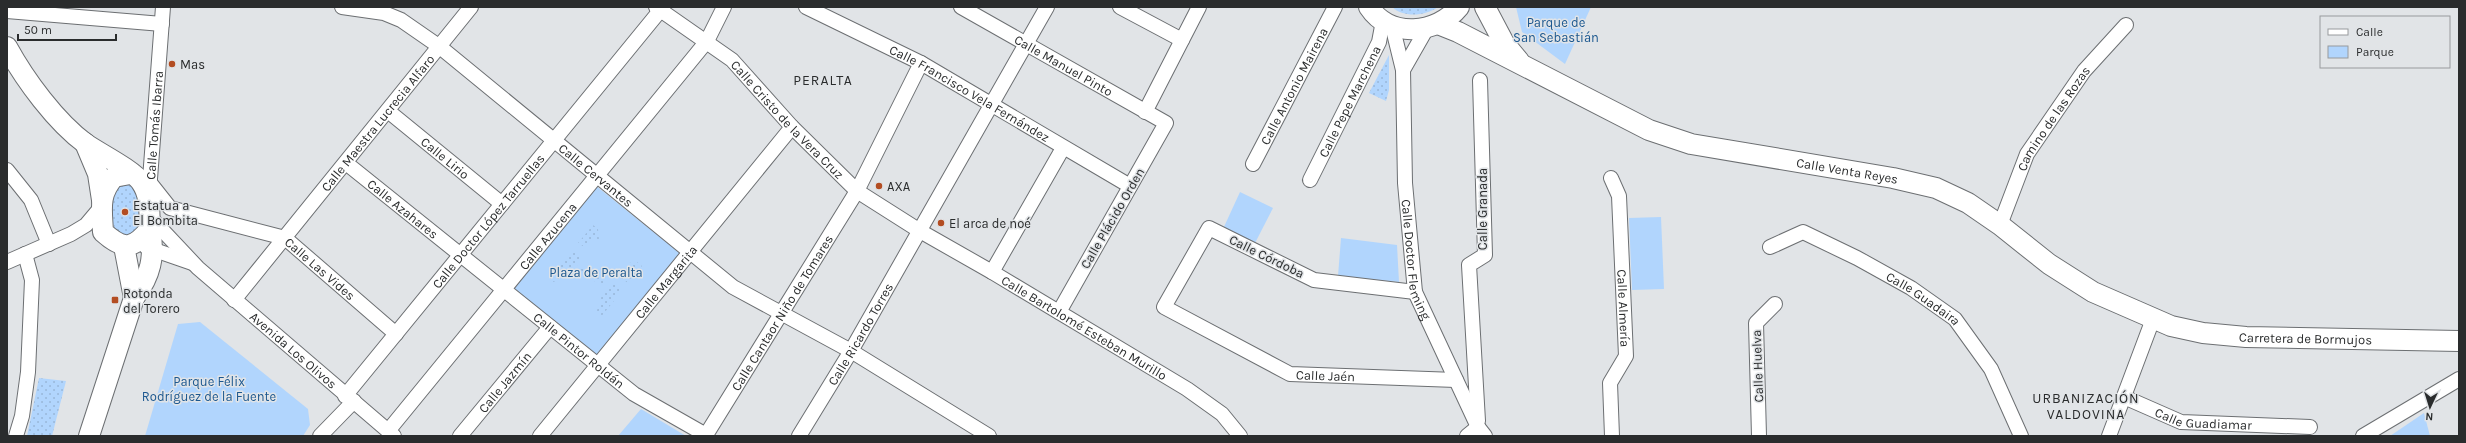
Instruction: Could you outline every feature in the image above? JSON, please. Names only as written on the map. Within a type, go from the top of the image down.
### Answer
[{"type":"main road","points":[[1382,18],[1409,30],[1433,26],[1452,15],[1459,7]]},
{"type":"main road","name":"Calle Venta Reyes","points":[[1485,7],[1504,43],[1522,66]]},
{"type":"main road","name":"Calle Venta Reyes","points":[[1433,26],[1458,32],[1648,130],[1691,144],[1893,178],[1936,188],[1968,203],[2000,225],[2049,264],[2093,292],[2153,319]]},
{"type":"main road","points":[[7,47],[21,72],[44,102],[85,143],[140,180],[150,189],[134,298],[89,436]]},
{"type":"main road","points":[[85,143],[98,174],[102,203],[103,232],[114,242],[143,237]]},
{"type":"main road","points":[[102,203],[105,187],[114,177],[130,174]]},
{"type":"main road","points":[[134,298],[142,287],[143,237]]},
{"type":"main road","name":"Carretera de Bormujos","points":[[2153,319],[2203,333],[2246,337],[2459,341]]},
{"type":"street","name":"Calle Tomás Ibarra","points":[[150,189],[163,7]]},
{"type":"street","name":"Calle Cervantes","points":[[342,7],[384,13],[401,20],[440,48],[733,287],[783,312],[851,351],[989,436]]},
{"type":"street","name":"Calle Maestra Lucrecia Alfaro","points":[[234,300],[440,48],[471,7]]},
{"type":"street","name":"Calle Azucena","points":[[391,434],[503,289],[707,41],[724,7]]},
{"type":"street","name":"Calle Francisco Vela Fernández","points":[[806,7],[921,63],[1063,148],[1130,186]]},
{"type":"street","name":"Calle Manuel Pinto","points":[[961,7],[1166,123]]},
{"type":"street","name":"Calle Ricardo Torres","points":[[799,436],[851,351],[920,232],[1027,45],[1047,7]]},
{"type":"street","points":[[1120,7],[1182,40]]},
{"type":"street","points":[[1145,112],[1199,7]]},
{"type":"street","name":"Calle Antonio Mairena","points":[[1253,164],[1335,7]]},
{"type":"street","name":"Calle Cristo de la Vera Cruz","points":[[660,8],[732,60],[792,127],[857,191],[920,232]]},
{"type":"street","name":"Calle Doctor López Tarruellas","points":[[320,436],[350,399],[396,334],[554,141],[660,8]]},
{"type":"street","points":[[7,11],[62,11],[162,24]]},
{"type":"street","name":"Calle Doctor Fleming","points":[[1382,18],[1403,70],[1405,183],[1415,292],[1482,432]]},
{"type":"street","name":"Calle Pepe Marchena","points":[[1310,180],[1379,42],[1382,18]]},
{"type":"street","name":"Camino de las Rozas","points":[[2000,225],[2027,154],[2084,71],[2126,25]]},
{"type":"street","points":[[1403,70],[1433,26]]},
{"type":"street","name":"Calle Cantaor Niño de Tomares","points":[[706,435],[857,191],[921,63]]},
{"type":"street","name":"Calle Granada","points":[[1480,80],[1485,255],[1469,265],[1482,432]]},
{"type":"street","name":"Calle Lirio","points":[[388,111],[502,204]]},
{"type":"street","name":"Calle Plácido Orden","points":[[1059,312],[1166,123]]},
{"type":"street","name":"Calle Margarita","points":[[540,436],[691,253],[792,127]]},
{"type":"street","points":[[992,272],[1063,148]]},
{"type":"street","name":"Calle Azahares","points":[[346,163],[460,255]]},
{"type":"street","points":[[7,170],[31,200],[49,244]]},
{"type":"street","name":"Calle Almería","points":[[1611,178],[1619,196],[1626,356],[1610,383],[1612,436]]},
{"type":"street","name":"Calle Las Vides","points":[[150,189],[170,208],[285,238],[396,334]]},
{"type":"street","points":[[7,262],[71,234],[86,225],[102,203]]},
{"type":"street","name":"Calle Córdoba","points":[[1164,307],[1209,228],[1314,280],[1415,292]]},
{"type":"street","points":[[71,234],[103,232]]},
{"type":"street","name":"Calle Bartolomé Esteban Murillo","points":[[920,232],[992,272],[1187,389],[1222,414],[1240,436]]},
{"type":"street","name":"Calle Guadaira","points":[[1770,247],[1803,232],[1904,284],[1955,319],[1991,369],[2021,436]]},
{"type":"street","name":"Avenida Los Olivos","points":[[143,237],[193,264],[391,434]]},
{"type":"street","name":"Avenida Los Olivos","points":[[143,237],[193,264]]},
{"type":"street","points":[[16,436],[22,416],[28,372],[32,280],[25,254]]},
{"type":"street","name":"Calle Pintor Roldán","points":[[460,255],[598,367],[634,394],[706,435]]},
{"type":"street","name":"Calle Huelva","points":[[1759,436],[1756,323],[1775,304]]},
{"type":"street","name":"Calle Jaén","points":[[1164,307],[1290,374],[1456,380]]},
{"type":"street","points":[[2109,436],[2153,319]]},
{"type":"street","name":"Calle Jazmín","points":[[460,436],[550,327]]},
{"type":"street","points":[[2363,436],[2459,379]]},
{"type":"street","name":"Calle Guadiamar","points":[[2124,397],[2180,422],[2310,427]]},
{"type":"street","points":[[1467,436],[1482,432]]},
{"type":"green space","points":[[1392,7],[1438,7],[1421,14],[1408,14],[1397,11]]},
{"type":"green space","name":"Parque de San Sebastián","points":[[1516,7],[1591,7],[1565,64],[1522,32]]},
{"type":"green space","points":[[1389,55],[1389,90],[1386,101],[1369,93]]},
{"type":"green space","points":[[127,183],[135,187],[141,208],[139,230],[130,237],[117,233],[111,214],[113,195],[116,189],[119,184]]},
{"type":"green space","name":"Plaza de Peralta","points":[[595,185],[682,255],[598,359],[510,289]]},
{"type":"green space","points":[[1240,192],[1273,208],[1254,245],[1223,229]]},
{"type":"green space","points":[[1661,217],[1664,289],[1632,290],[1629,218]]},
{"type":"green space","points":[[593,225],[598,229],[599,240],[593,240],[586,248],[578,243]]},
{"type":"green space","points":[[1341,238],[1397,245],[1399,282],[1338,276]]},
{"type":"green space","points":[[573,250],[580,255],[582,260],[567,276],[551,283],[548,281]]},
{"type":"green space","points":[[637,262],[642,266],[628,283],[621,278],[627,271],[629,263]]},
{"type":"green space","points":[[584,266],[604,282],[602,286],[585,275],[580,269]]},
{"type":"green space","points":[[611,284],[616,284],[622,291],[600,318],[596,314],[600,299]]},
{"type":"green space","name":"Parque Félix Rodríguez de la Fuente","points":[[200,322],[308,409],[310,425],[303,436],[145,436],[178,324]]},
{"type":"green space","points":[[39,378],[66,381],[52,436],[27,436]]},
{"type":"green space","points":[[641,409],[686,436],[618,436]]},
{"type":"green space","points":[[2424,413],[2430,436],[2390,436]]},
{"type":"place","name":"Mas","points":[[172,64]]},
{"type":"place","name":"AXA","points":[[879,186]]},
{"type":"place","name":"Estatua a El Bombita","points":[[125,212]]},
{"type":"place","name":"El arca de noé","points":[[941,223]]},
{"type":"place","name":"Rotonda del Torero","points":[[115,300]]},
{"type":"district","name":"PERALTA","points":[[823,80]]},
{"type":"district","name":"URBANIZACIÓN VALDOVINA","points":[[2086,406]]}]
